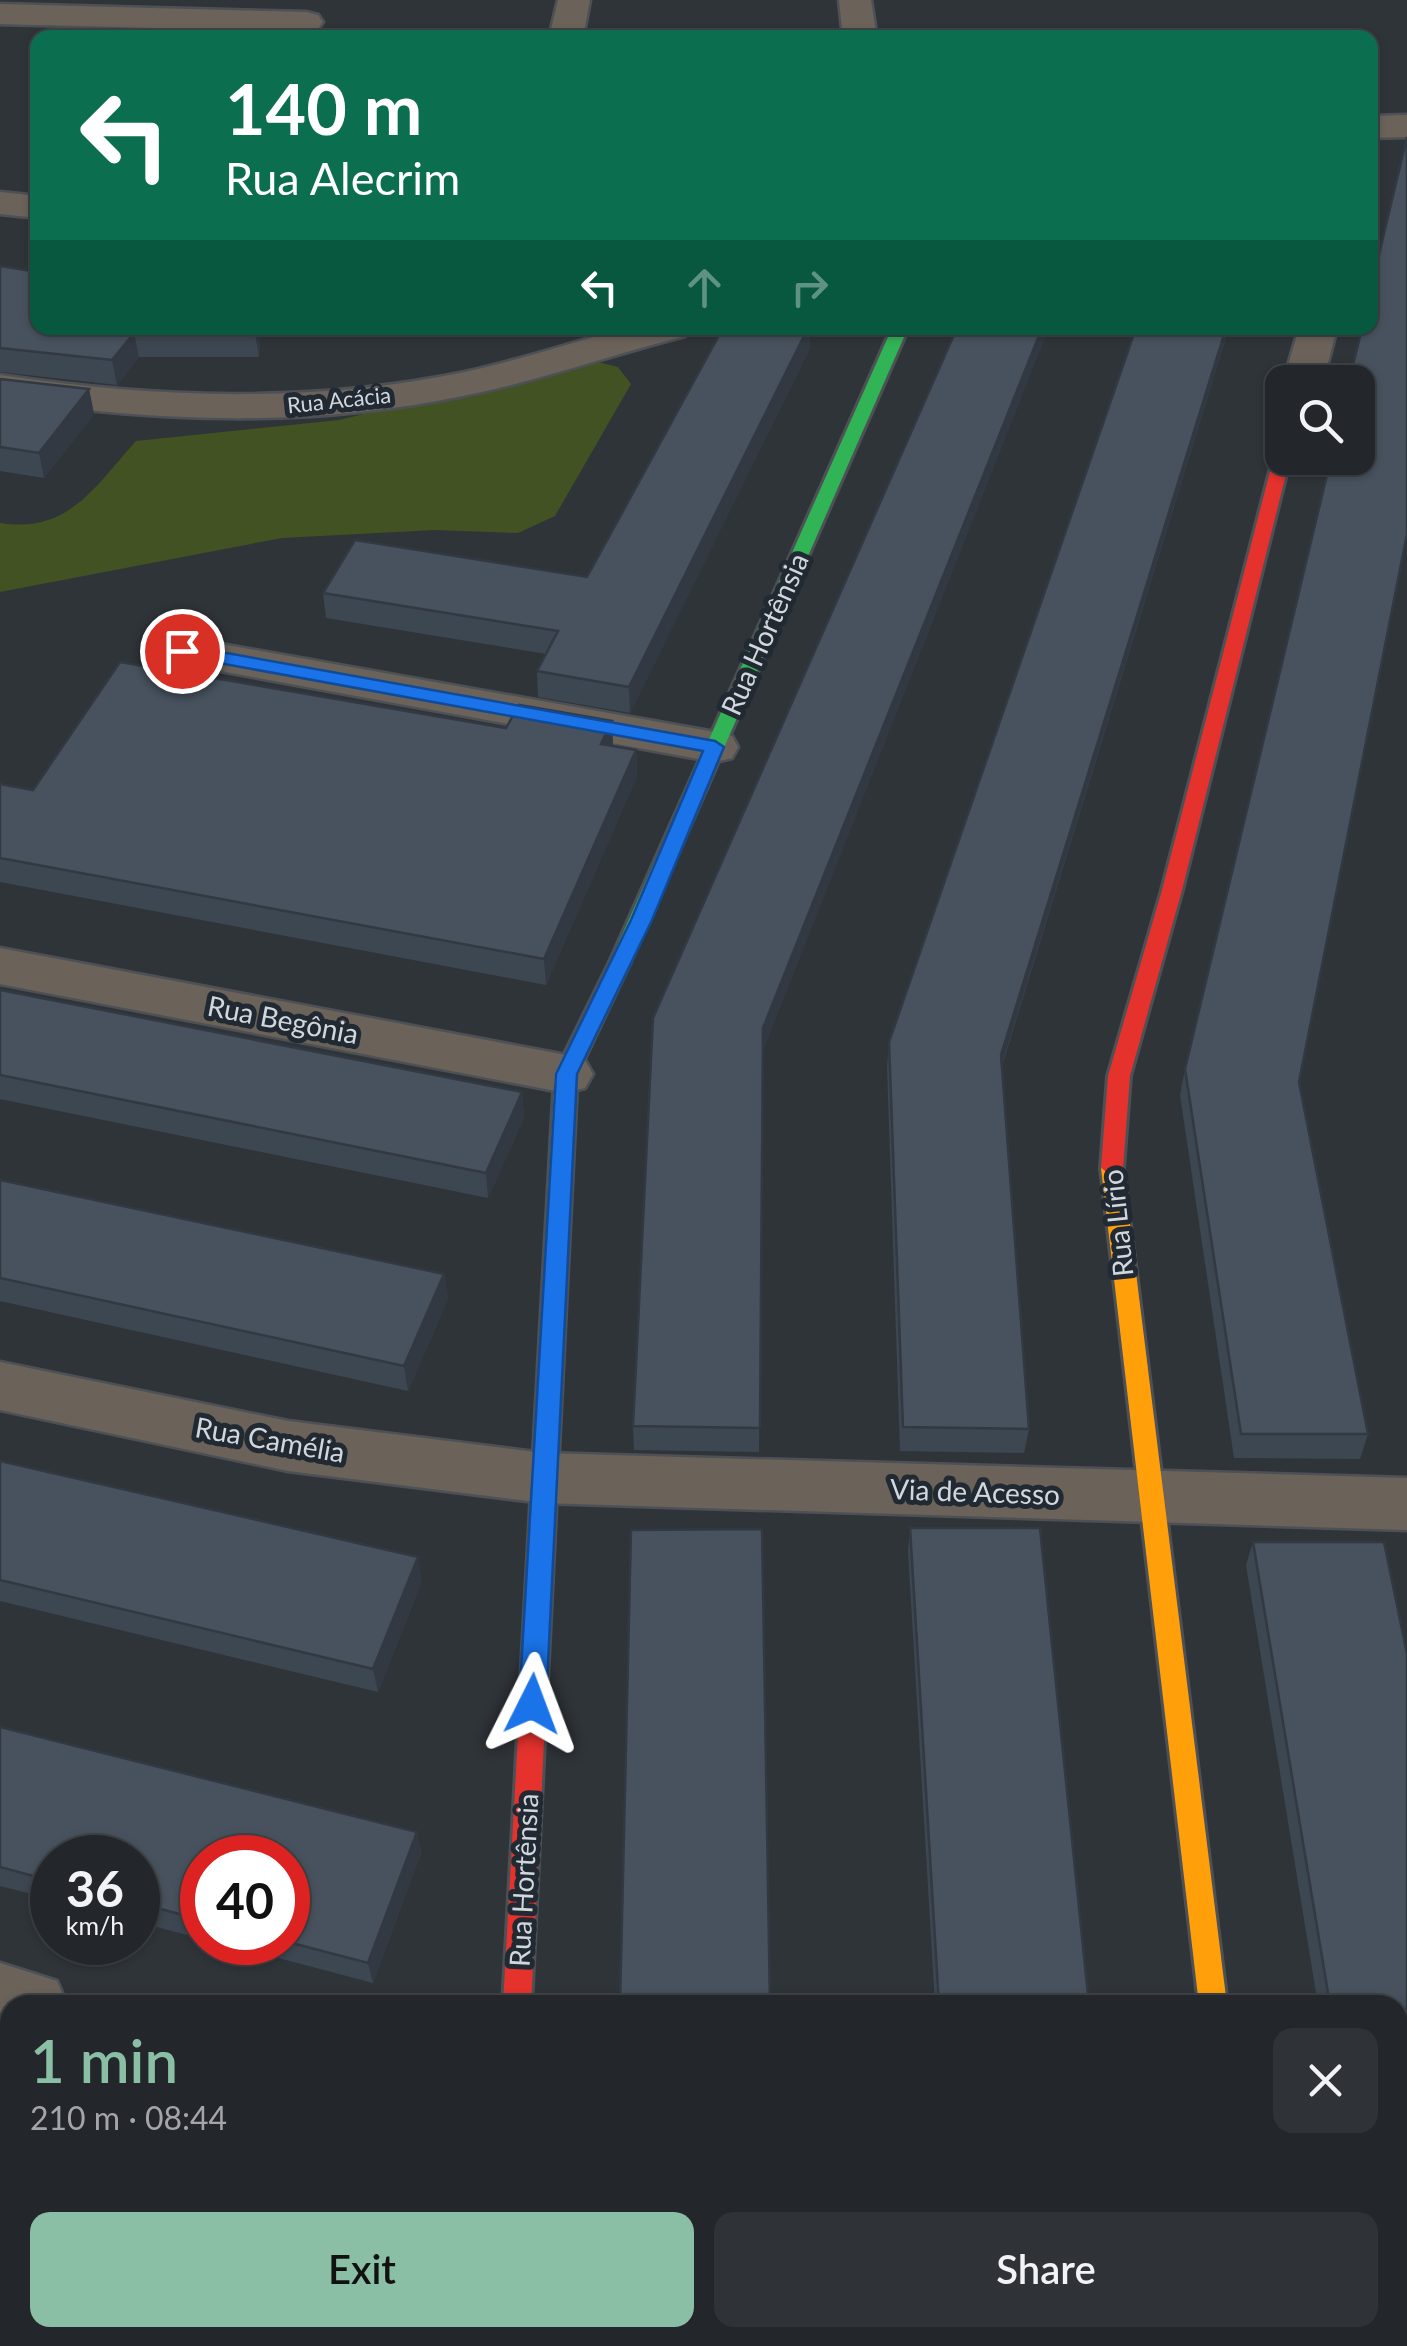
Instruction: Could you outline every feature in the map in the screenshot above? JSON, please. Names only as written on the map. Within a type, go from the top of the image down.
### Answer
[{"type":"street","points":[[568,30],[574,0]]},
{"type":"street","points":[[855,0],[859,30]]},
{"type":"street","points":[[0,14],[307,20]]},
{"type":"street","points":[[1378,126],[1407,126]]},
{"type":"street","points":[[0,203],[30,206]]},
{"type":"street","name":"Rua Acácia","points":[[0,387],[154,408],[316,407],[464,384],[644,335]]},
{"type":"street","name":"Rua Hortênsia","points":[[518,1995],[566,1074],[642,920],[897,335]]},
{"type":"street","points":[[1308,365],[1316,335]]},
{"type":"street","name":"Rua Lírio","points":[[1213,1995],[1110,1162],[1119,1076],[1172,890],[1234,632],[1277,475]]},
{"type":"street","points":[[182,651],[715,747]]},
{"type":"street","name":"Rua Begônia","points":[[0,966],[566,1074]]},
{"type":"street","name":"Rua Camélia","points":[[0,1386],[288,1446],[544,1478]]},
{"type":"street","name":"Via de Acesso","points":[[544,1478],[1407,1504]]},
{"type":"green space","points":[[590,360],[618,367],[631,384],[555,516],[518,533],[435,530],[282,538],[0,592],[0,523],[45,521],[63,514],[93,490],[136,441],[339,420]]},
{"type":"building","points":[[1407,137],[1407,534],[1299,1082],[1368,1434],[1241,1434],[1185,1069],[1327,475],[1375,475],[1375,365],[1353,365],[1360,335],[1378,335],[1378,258]]},
{"type":"building","points":[[0,266],[30,271],[30,335],[132,335],[112,360],[0,348]]},
{"type":"building","points":[[719,335],[805,335],[629,687],[537,671],[558,631],[323,593],[355,540],[587,577]]},
{"type":"building","points":[[954,335],[1039,335],[763,1028],[760,1428],[633,1426],[653,1018]]},
{"type":"building","points":[[1134,335],[1224,335],[1001,1055],[1029,1429],[903,1427],[889,1042]]},
{"type":"building","points":[[0,379],[89,389],[39,453],[0,447]]},
{"type":"building","points":[[120,662],[506,728],[519,705],[612,721],[601,744],[636,750],[544,959],[0,858],[0,784],[33,790]]},
{"type":"building","points":[[0,990],[522,1092],[486,1173],[0,1075]]},
{"type":"building","points":[[0,1180],[444,1274],[404,1366],[0,1278]]},
{"type":"building","points":[[0,1461],[418,1557],[373,1669],[0,1580]]},
{"type":"building","points":[[910,1528],[1040,1528],[1088,1995],[938,1995]]},
{"type":"building","points":[[762,1529],[770,1995],[620,1995],[631,1530]]},
{"type":"building","points":[[1253,1542],[1384,1542],[1407,1654],[1407,1995],[1328,1995]]},
{"type":"building","points":[[0,1727],[417,1832],[368,1963],[310,1948],[310,1835],[180,1835],[180,1914],[160,1909],[160,1835],[30,1835],[30,1875],[0,1867]]},
{"type":"traffic: fast","points":[[620,962],[897,335]]},
{"type":"traffic: slow","points":[[550,1377],[566,1074],[620,962]]},
{"type":"traffic: slow","points":[[1112,1168],[1212,1995]]},
{"type":"traffic: jam","points":[[1112,1168],[1119,1076],[1172,890],[1277,475]]},
{"type":"traffic: jam","points":[[518,1995],[550,1377]]},
{"type":"route","points":[[182,651],[715,747],[642,920],[566,1074],[532,1704]]}]
